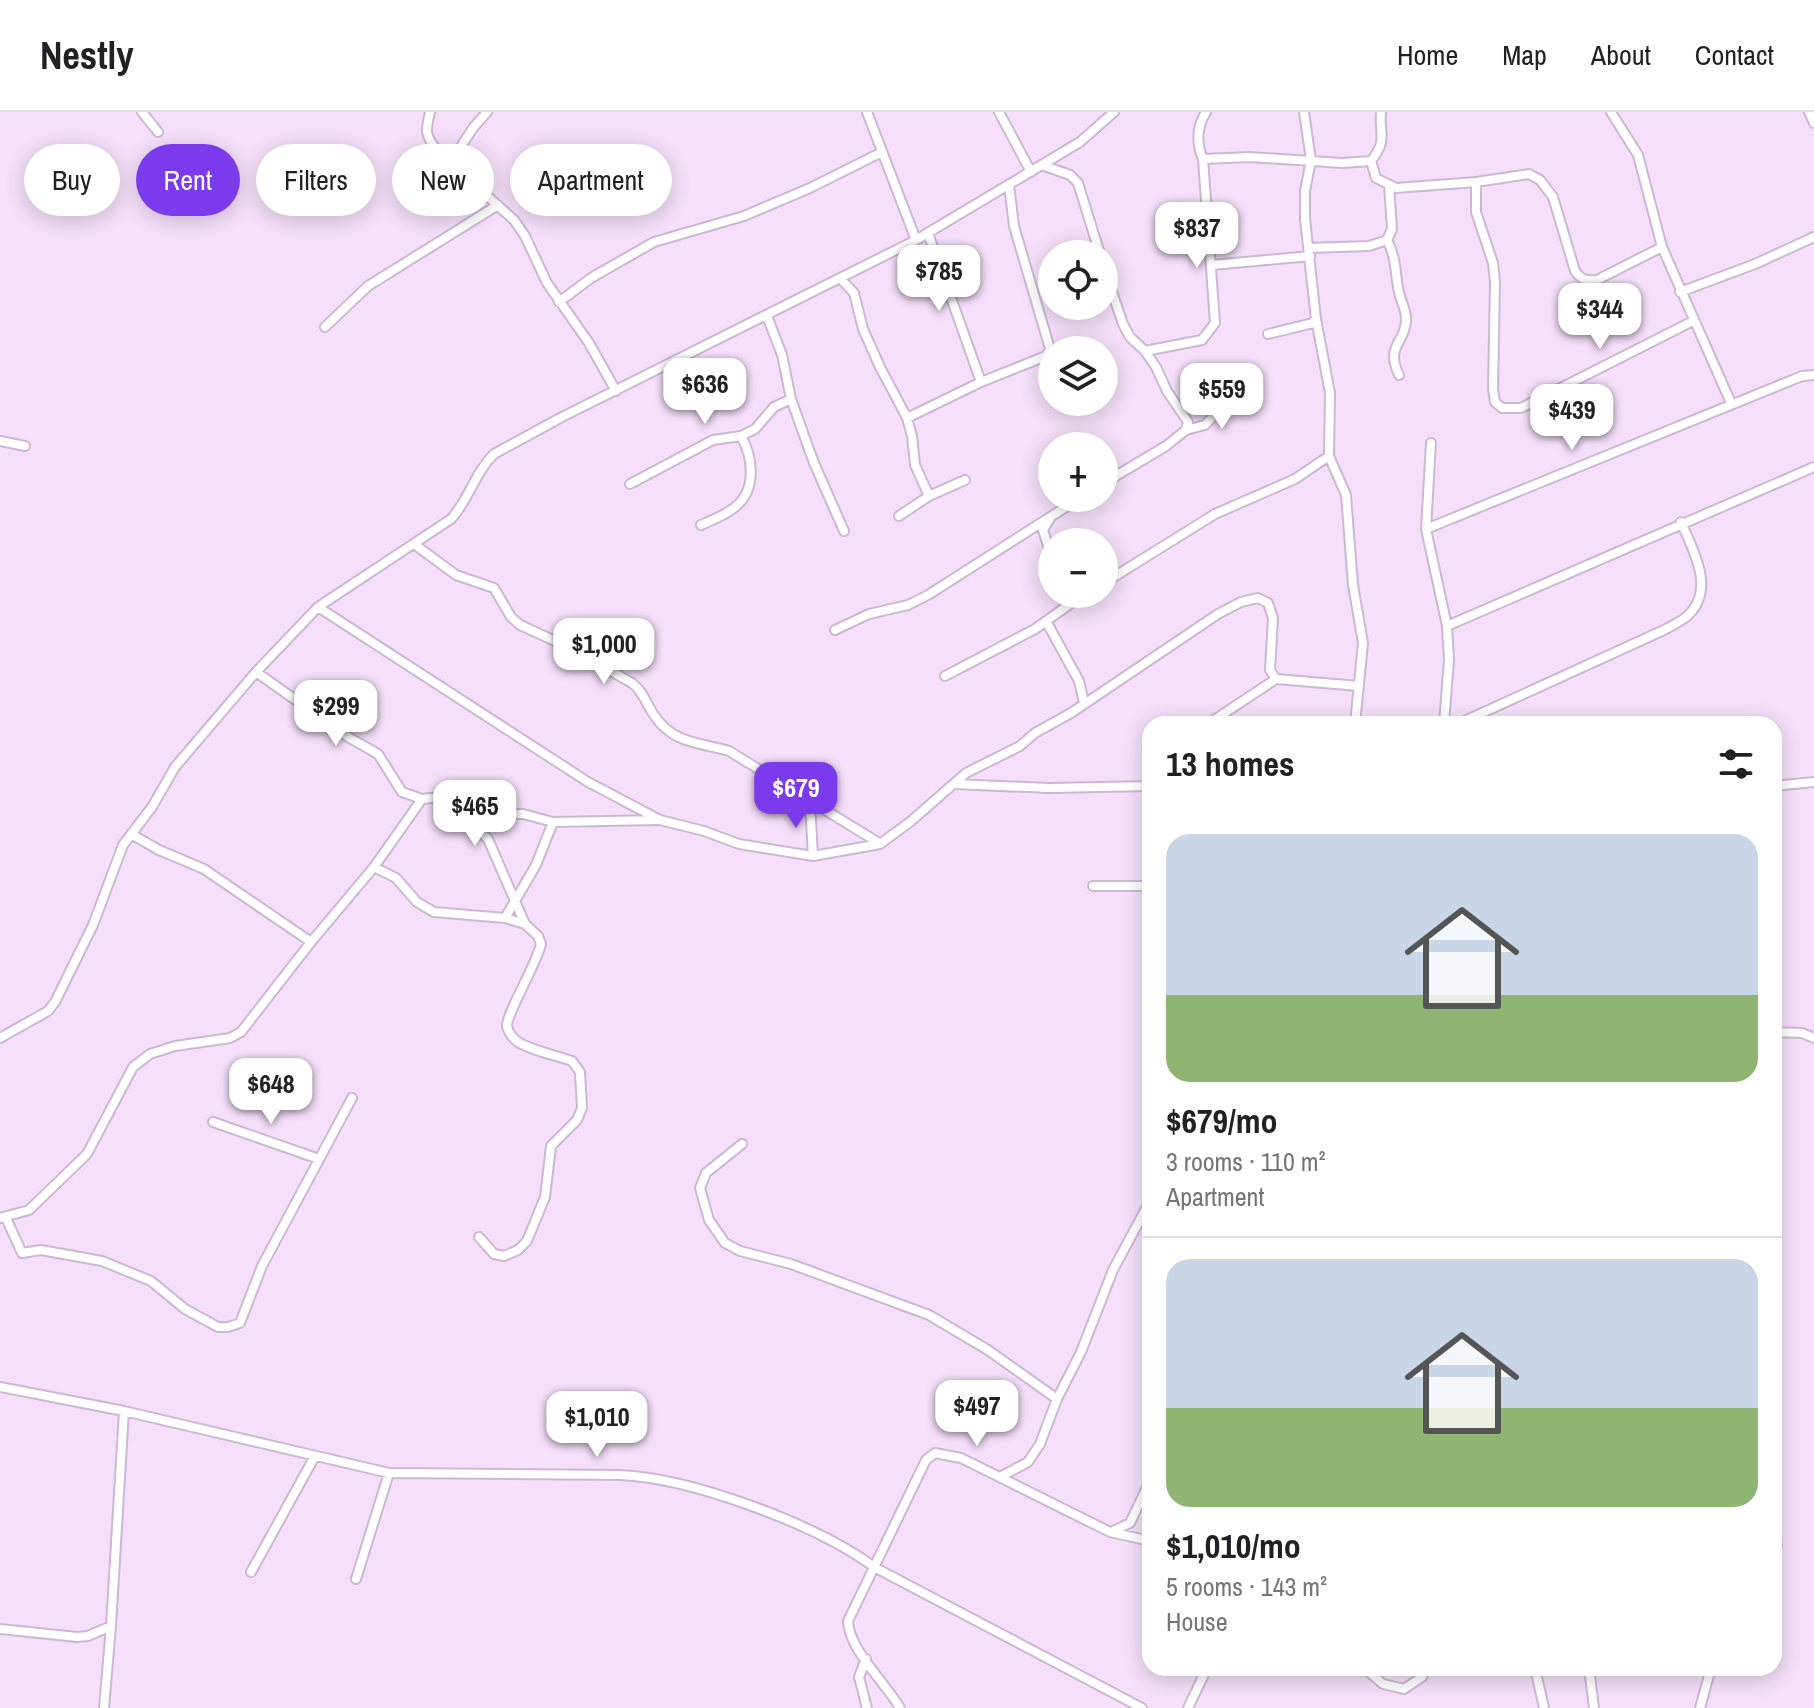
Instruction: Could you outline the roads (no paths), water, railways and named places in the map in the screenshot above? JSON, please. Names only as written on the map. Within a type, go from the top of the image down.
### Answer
[{"type":"street","points":[[142,112],[158,132]]},
{"type":"street","points":[[430,112],[425,130],[433,144]]},
{"type":"street","points":[[463,144],[487,112]]},
{"type":"street","points":[[867,112],[916,240]]},
{"type":"street","points":[[999,112],[1031,172]]},
{"type":"street","points":[[0,1038],[48,1011],[55,1002],[93,925],[123,845],[152,807],[175,767],[256,672],[318,607],[451,519],[494,454],[916,240],[1080,142],[1114,112]]},
{"type":"street","points":[[1145,351],[1202,340],[1215,323],[1198,128],[1206,112]]},
{"type":"street","points":[[1304,112],[1311,160],[1305,191],[1309,252],[1316,319],[1330,393],[1329,456],[1346,495],[1353,585],[1363,643],[1356,716]]},
{"type":"street","points":[[1203,159],[1250,157],[1342,163],[1371,161],[1380,149],[1383,137],[1381,112]]},
{"type":"street","points":[[1611,112],[1638,155],[1662,247],[1731,403]]},
{"type":"street","points":[[1809,112],[1814,123]]},
{"type":"street","points":[[559,302],[591,278],[654,242],[744,216],[882,152]]},
{"type":"street","points":[[1371,161],[1376,178],[1396,188],[1476,182],[1529,174],[1540,180],[1553,197],[1575,271],[1583,280],[1597,280],[1662,247]]},
{"type":"street","points":[[1042,165],[1070,175],[1078,183],[1096,240]]},
{"type":"street","points":[[1476,182],[1476,212],[1493,263],[1493,389],[1495,402],[1502,408],[1521,408],[1693,321]]},
{"type":"street","points":[[907,418],[981,382],[1046,356],[1050,349],[1014,226],[1009,185]]},
{"type":"street","points":[[1212,265],[1369,246],[1387,240],[1392,229],[1389,185]]},
{"type":"street","points":[[494,201],[514,220],[525,236],[547,283],[589,343],[616,391]]},
{"type":"street","points":[[325,327],[368,286],[498,205]]},
{"type":"street","points":[[928,233],[981,382]]},
{"type":"street","points":[[1680,292],[1755,264],[1814,237]]},
{"type":"street","points":[[1387,240],[1397,262],[1396,278],[1407,318],[1395,354],[1394,364],[1399,375]]},
{"type":"street","points":[[841,279],[854,293],[863,329],[874,355],[907,418],[915,465],[929,496]]},
{"type":"street","points":[[1118,309],[1130,337],[1145,351],[1175,405],[1185,416],[1188,422],[1186,430]]},
{"type":"street","points":[[767,316],[782,355],[791,399],[814,463],[844,531]]},
{"type":"street","points":[[1268,334],[1313,323],[1316,319]]},
{"type":"street","points":[[1426,529],[1731,403],[1802,376],[1814,375]]},
{"type":"street","points":[[1118,475],[1186,430],[1205,425],[1234,394]]},
{"type":"street","points":[[630,484],[713,440],[741,436],[755,429],[774,407],[791,399]]},
{"type":"street","points":[[701,525],[737,506],[750,484],[751,463],[741,436]]},
{"type":"street","points":[[0,441],[25,446]]},
{"type":"street","points":[[1431,443],[1426,529],[1447,626],[1449,660],[1445,716]]},
{"type":"street","points":[[1118,574],[1215,514],[1295,479],[1329,456]]},
{"type":"street","points":[[1447,626],[1681,522],[1814,467]]},
{"type":"street","points":[[899,516],[929,496],[965,480]]},
{"type":"street","points":[[835,630],[869,614],[908,605],[928,595],[1057,512]]},
{"type":"street","points":[[1044,528],[1051,516]]},
{"type":"street","points":[[1476,716],[1687,617],[1702,580],[1701,570],[1681,522]]},
{"type":"street","points":[[414,544],[456,575],[494,588],[511,617],[520,625],[566,646],[632,683],[641,690],[655,716],[683,740],[701,747],[729,751],[880,844]]},
{"type":"street","points":[[318,607],[588,782],[660,820],[739,844],[813,856],[880,844],[979,765],[1020,746],[1035,733],[1241,602],[1258,598],[1268,603],[1273,618],[1270,670],[1276,679]]},
{"type":"street","points":[[945,676],[1064,608]]},
{"type":"street","points":[[1046,621],[1079,681],[1084,703]]},
{"type":"street","points":[[256,672],[348,737],[378,754],[402,792],[422,799],[441,797],[479,829],[494,848],[525,924],[538,936],[541,944],[507,1026],[510,1035],[518,1042],[572,1061],[577,1066],[582,1082],[582,1108],[577,1120],[551,1146],[545,1197],[527,1241],[518,1250],[504,1256],[494,1254],[479,1237]]},
{"type":"street","points":[[1220,716],[1276,679],[1359,686]]},
{"type":"street","points":[[1782,785],[1813,783],[1814,795]]},
{"type":"street","points":[[953,784],[1049,788],[1142,786]]},
{"type":"street","points":[[352,1098],[262,1266],[240,1323],[234,1326],[218,1327],[185,1309],[151,1281],[102,1261],[41,1250],[22,1253],[3,1218],[29,1210],[87,1154],[133,1067],[150,1054],[175,1046],[230,1038],[241,1032],[374,867],[422,799]]},
{"type":"street","points":[[810,803],[813,856]]},
{"type":"street","points":[[479,829],[510,814],[553,822],[660,820]]},
{"type":"street","points":[[505,918],[536,865],[553,822]]},
{"type":"street","points":[[131,834],[204,869],[311,942]]},
{"type":"street","points":[[374,867],[396,878],[417,902],[434,912],[505,918],[525,924]]},
{"type":"street","points":[[1093,886],[1142,886]]},
{"type":"street","points":[[1782,1032],[1802,1033],[1814,1038]]},
{"type":"street","points":[[213,1122],[319,1159]]},
{"type":"street","points":[[742,1144],[701,1180],[702,1200],[709,1220],[725,1243],[740,1251],[791,1264],[929,1315],[988,1350],[1057,1399]]},
{"type":"street","points":[[1000,1477],[1028,1462],[1040,1444],[1113,1270],[1142,1216]]},
{"type":"street","points":[[0,1387],[124,1411],[389,1473],[646,1476],[673,1482],[784,1520],[843,1547],[874,1567],[1142,1708]]},
{"type":"street","points":[[104,1708],[124,1411]]},
{"type":"street","points":[[900,1708],[849,1634],[848,1621],[926,1460],[935,1453],[961,1458],[1110,1532],[1142,1539]]},
{"type":"street","points":[[251,1572],[315,1456]]},
{"type":"street","points":[[356,1579],[389,1473]]},
{"type":"street","points":[[1110,1532],[1130,1523],[1142,1498]]},
{"type":"street","points":[[0,1629],[77,1637],[88,1636],[111,1626]]},
{"type":"street","points":[[866,1659],[859,1677],[867,1708]]},
{"type":"street","points":[[1188,1708],[1203,1676]]},
{"type":"street","points":[[1374,1676],[1383,1684],[1404,1689],[1422,1676]]},
{"type":"street","points":[[1537,1676],[1544,1708]]},
{"type":"street","points":[[1590,1676],[1594,1708]]},
{"type":"street","points":[[1700,1708],[1709,1676]]}]
